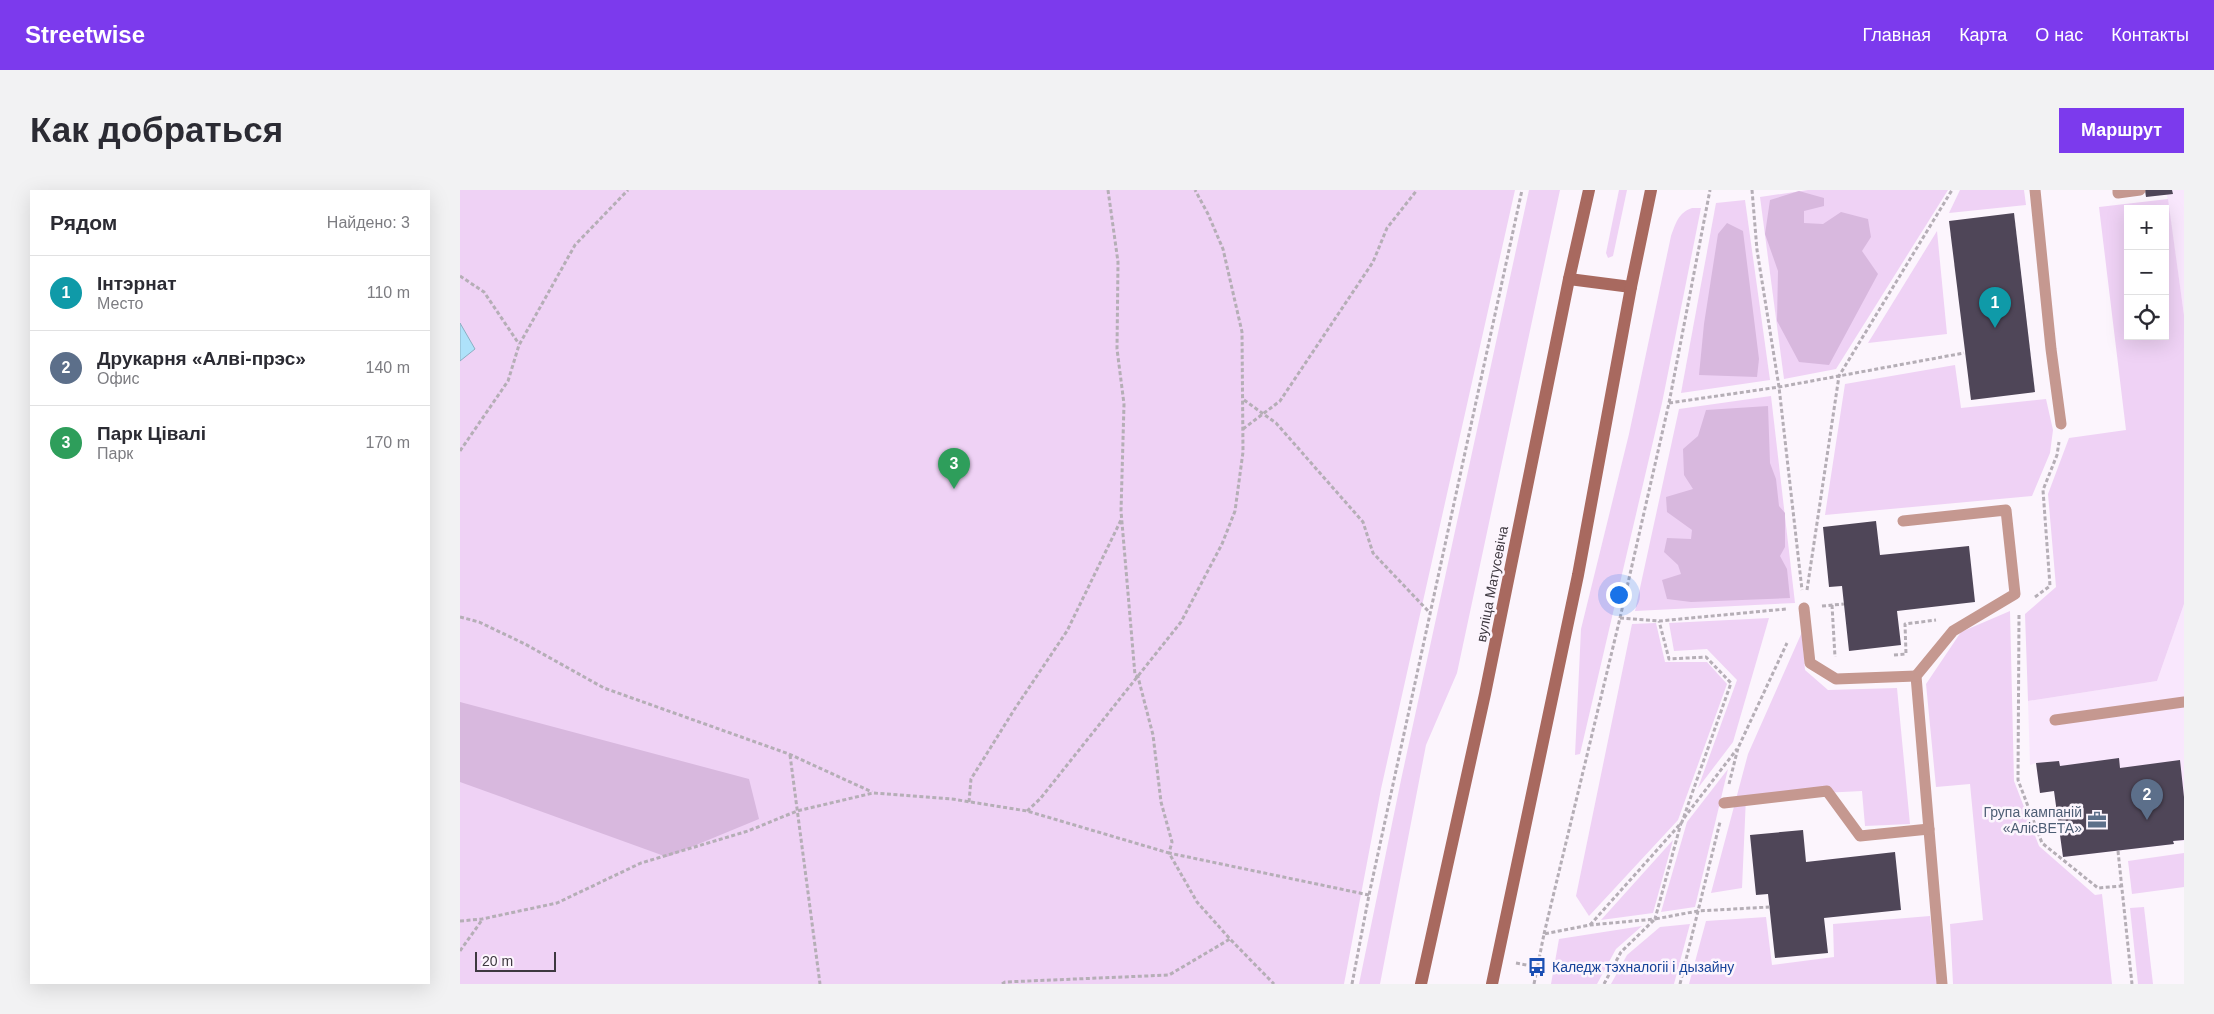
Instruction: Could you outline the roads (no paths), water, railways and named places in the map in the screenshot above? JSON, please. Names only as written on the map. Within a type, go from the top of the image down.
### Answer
[{"type":"main road","name":"вуліца Матусевіча","points":[[1421,984],[1485,694],[1568,279],[1589,190]]},
{"type":"main road","points":[[1492,984],[1578,575],[1631,287],[1651,190]]},
{"type":"main road","points":[[1568,279],[1631,287]]},
{"type":"lane","points":[[1651,190],[1656,190]]},
{"type":"lane","points":[[2034,190],[2062,424]]},
{"type":"lane","points":[[2118,190],[2118,193],[2140,190]]},
{"type":"lane","points":[[1902,521],[2006,510],[2015,594],[1953,631],[1916,676],[1942,984]]},
{"type":"lane","points":[[1804,608],[1810,663],[1836,679],[1916,676]]},
{"type":"lane","points":[[2054,720],[2184,702]]},
{"type":"lane","points":[[1724,803],[1828,791],[1860,836],[1929,829]]},
{"type":"water","points":[[460,323],[475,349],[460,361]]},
{"type":"place","name":"Інтэрнат","points":[[1995,328]]},
{"type":"place","name":"Парк Цівалі","points":[[954,489]]},
{"type":"place","name":"Група кампаній «АлісВЕТА»","points":[[2097,820]]},
{"type":"place","name":"Друкарня «Алві-прэс»","points":[[2147,820]]},
{"type":"place","name":"Каледж тэхналогіі і дызайну","points":[[1537,967]]}]
